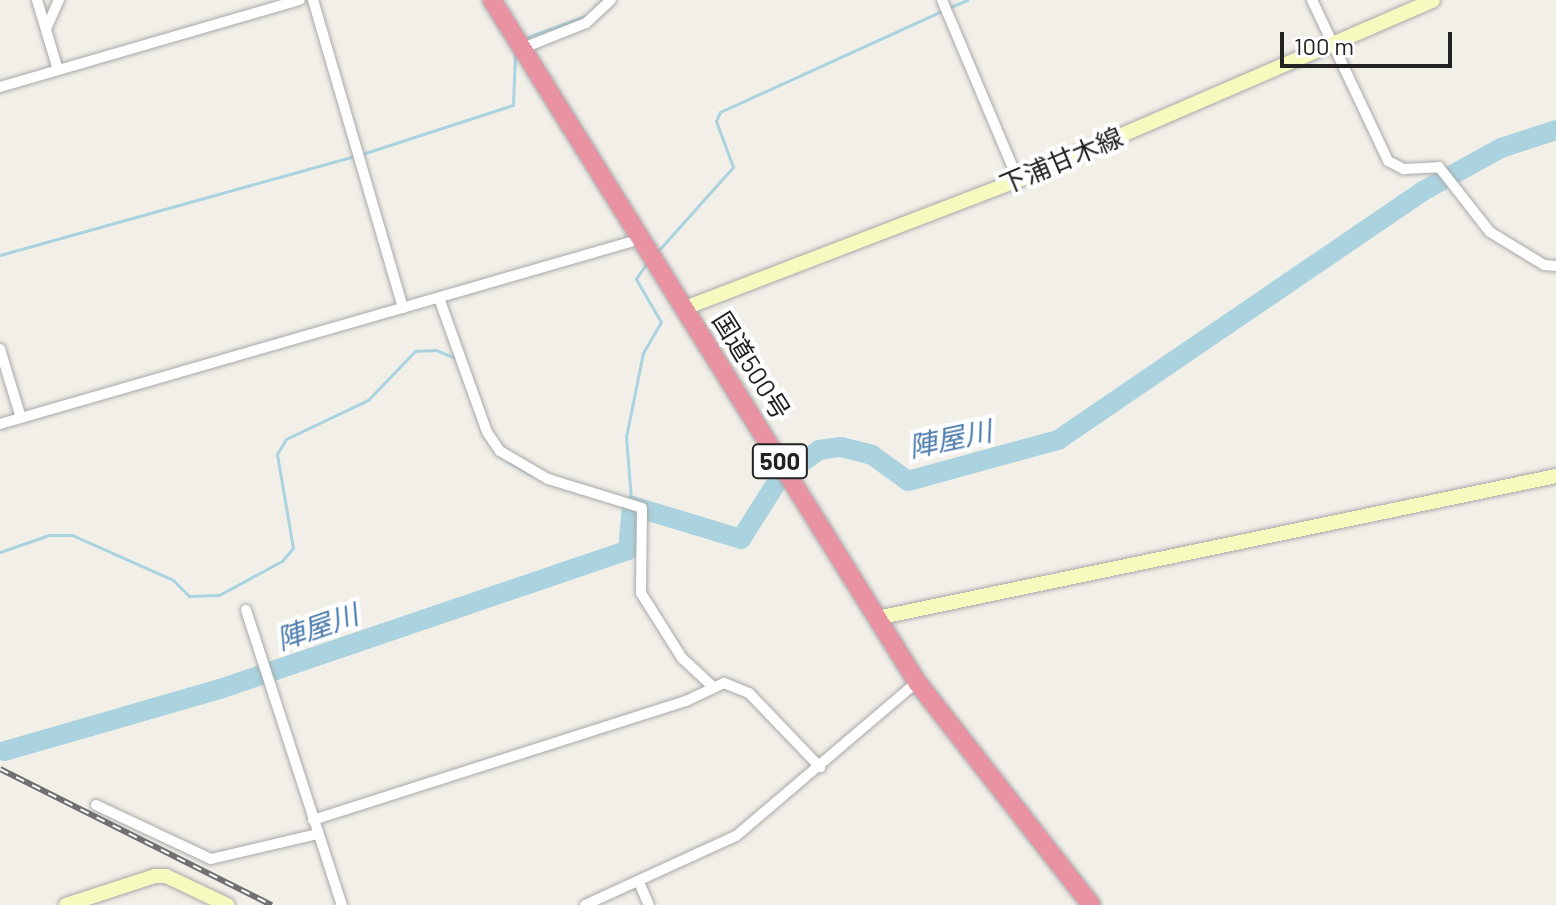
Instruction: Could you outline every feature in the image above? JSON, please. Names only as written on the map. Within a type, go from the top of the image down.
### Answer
[{"type":"highway","name":"国道500号","points":[[492,0],[917,682],[1091,905]]},
{"type":"street","points":[[37,0],[58,70]]},
{"type":"street","points":[[46,29],[59,0]]},
{"type":"street","points":[[0,87],[271,4],[300,0]]},
{"type":"street","points":[[313,0],[403,308]]},
{"type":"street","points":[[523,48],[586,23],[611,0]]},
{"type":"street","points":[[942,0],[1018,180]]},
{"type":"street","points":[[1312,0],[1388,161],[1404,169],[1439,167],[1490,232],[1544,265],[1556,266]]},
{"type":"street","name":"下浦甘木線","points":[[685,308],[1018,180],[1433,0]]},
{"type":"street","points":[[0,424],[641,239]]},
{"type":"street","points":[[439,298],[487,432],[500,451],[548,479],[642,508],[637,563],[641,593],[682,658],[711,685]]},
{"type":"street","points":[[0,349],[21,418]]},
{"type":"street","points":[[877,618],[1556,476]]},
{"type":"street","points":[[246,610],[342,905]]},
{"type":"street","points":[[585,905],[736,836],[917,682]]},
{"type":"street","points":[[313,820],[686,701],[711,685],[724,683],[749,693],[820,767]]},
{"type":"street","points":[[96,805],[211,859],[318,834]]},
{"type":"street","points":[[66,905],[166,876],[227,905]]},
{"type":"street","points":[[639,882],[649,905]]},
{"type":"waterway","points":[[593,10],[602,0]]},
{"type":"waterway","points":[[948,8],[967,0]]},
{"type":"waterway","points":[[658,251],[733,167],[716,121],[720,112],[942,11]]},
{"type":"waterway","points":[[528,37],[588,15]]},
{"type":"waterway","points":[[362,154],[513,105],[515,55]]},
{"type":"waterway","name":"陣屋川","points":[[5,751],[220,689],[628,550],[632,506],[741,539],[779,479],[819,450],[841,447],[872,455],[908,481],[1058,440],[1423,191],[1501,148],[1556,130]]},
{"type":"waterway","points":[[0,255],[355,156]]},
{"type":"waterway","points":[[631,500],[626,437],[643,353],[661,322],[636,279],[647,262]]},
{"type":"waterway","points":[[0,552],[49,535],[72,535],[173,580],[189,596],[219,595],[282,561],[293,548],[277,454],[286,439],[368,400],[415,351],[436,350],[457,359]]},
{"type":"waterway","points":[[507,461],[532,475]]},
{"type":"waterway","name":"陣屋川","points":[[0,750],[5,751]]},
{"type":"railway","points":[[0,769],[272,905]]}]
